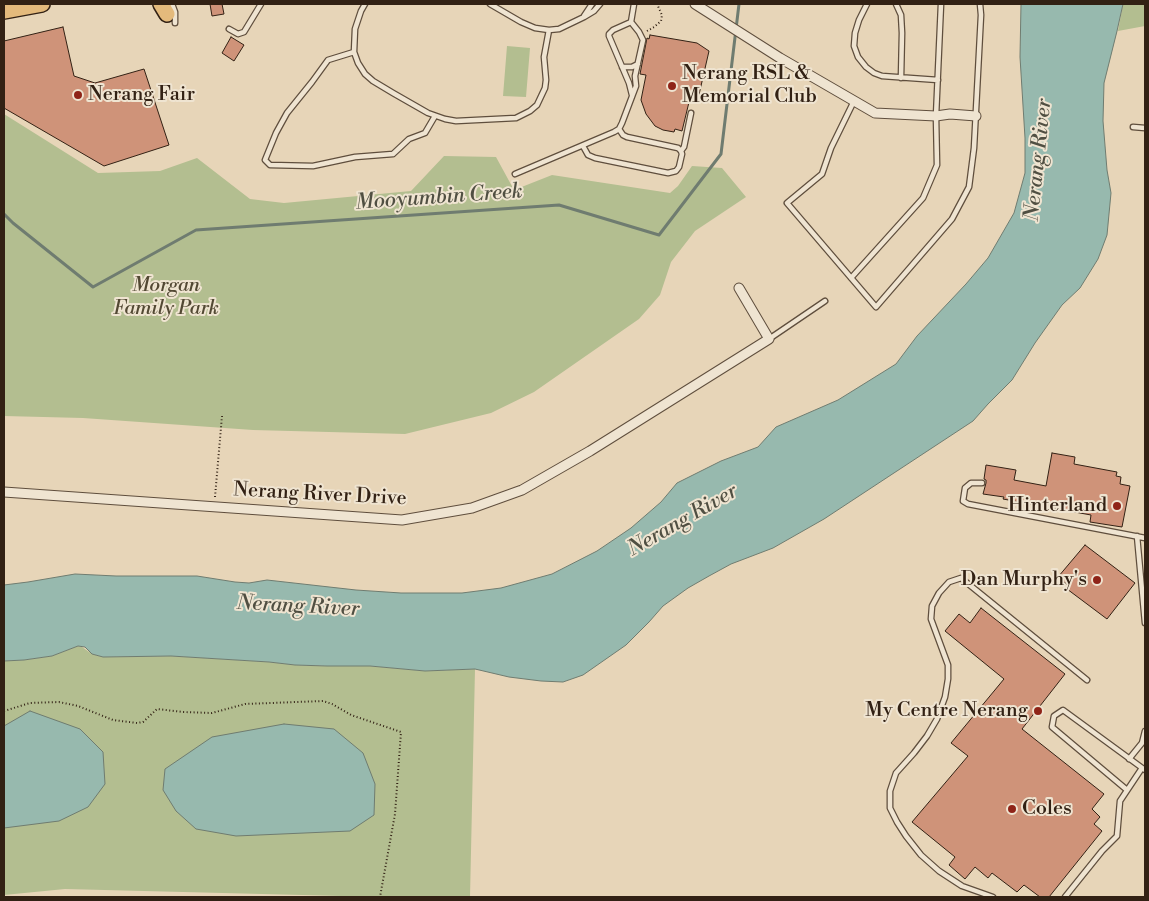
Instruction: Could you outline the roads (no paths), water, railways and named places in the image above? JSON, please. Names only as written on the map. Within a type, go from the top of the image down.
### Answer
[{"type":"main road","points":[[4,10],[42,4]]},
{"type":"street","points":[[697,5],[780,58],[875,113],[976,116]]},
{"type":"street","points":[[739,288],[769,339]]},
{"type":"street","name":"Nerang River Drive","points":[[4,492],[402,520],[472,508],[522,490],[590,451],[769,339]]},
{"type":"lane","points":[[228,29],[238,34],[244,32],[261,4]]},
{"type":"lane","points":[[366,4],[355,29],[354,52],[365,74],[393,93],[435,116],[456,121],[516,118],[537,105],[545,88],[544,57],[549,30]]},
{"type":"lane","points":[[490,4],[521,22],[535,28],[549,30],[559,29],[584,17],[594,11],[600,4]]},
{"type":"lane","points":[[584,17],[592,4]]},
{"type":"lane","points":[[514,174],[619,129],[636,86],[635,76],[643,40],[631,22],[634,4]]},
{"type":"lane","points":[[867,4],[859,20],[854,46],[858,57],[866,67],[882,76],[938,80]]},
{"type":"lane","points":[[896,4],[901,15],[901,78]]},
{"type":"lane","points":[[851,278],[923,198],[937,164],[936,116],[941,4]]},
{"type":"lane","points":[[854,101],[831,148],[822,174],[787,203],[876,307],[952,219],[969,187],[976,116],[980,4]]},
{"type":"lane","points":[[631,22],[613,30],[609,34],[629,82],[632,96]]},
{"type":"lane","points":[[354,52],[328,60],[287,113],[276,132],[266,160],[270,165],[313,166],[355,157],[393,154],[409,139],[425,133],[435,116]]},
{"type":"lane","points":[[622,67],[632,67],[638,64]]},
{"type":"lane","points":[[583,146],[588,155],[595,158],[668,173],[676,171],[679,167],[681,151],[684,147],[691,113]]},
{"type":"lane","points":[[1133,127],[1145,128]]},
{"type":"lane","points":[[619,129],[627,137],[673,147],[681,151]]},
{"type":"lane","points":[[769,339],[825,301]]},
{"type":"lane","points":[[982,483],[971,484],[965,488],[963,502],[1145,538]]},
{"type":"lane","points":[[1137,536],[1145,623]]},
{"type":"lane","points":[[993,897],[962,886],[939,871],[921,855],[906,836],[896,822],[890,808],[890,791],[896,773],[927,736],[946,697],[948,665],[931,619],[932,606],[939,593],[949,582],[961,578],[1087,680]]},
{"type":"lane","points":[[1065,897],[1117,836],[1120,801],[1144,769],[1063,710],[1054,716],[1052,727],[1127,790]]},
{"type":"lane","points":[[1130,759],[1142,743],[1145,731]]},
{"type":"water","name":"Nerang River","points":[[1021,4],[1123,4],[1104,83],[1103,121],[1111,193],[1107,235],[1098,259],[1080,288],[1062,305],[1012,380],[973,421],[824,519],[773,548],[731,564],[688,588],[663,606],[626,645],[583,675],[563,682],[509,677],[475,669],[425,671],[370,666],[295,665],[171,656],[103,657],[92,654],[85,647],[78,646],[52,656],[4,661],[4,585],[75,574],[197,576],[235,582],[249,583],[267,580],[401,593],[462,593],[501,588],[552,574],[597,551],[631,528],[661,502],[677,483],[721,461],[758,447],[776,427],[838,400],[896,364],[917,336],[988,258],[1014,213],[1025,173],[1025,138],[1020,57]]},
{"type":"water","points":[[30,711],[80,729],[103,752],[105,784],[88,807],[59,821],[4,828],[4,726]]},
{"type":"water","points":[[284,724],[334,729],[363,753],[375,784],[374,815],[350,831],[236,836],[196,829],[176,811],[163,790],[165,769],[212,737]]},
{"type":"waterway","name":"Mooyumbin Creek","points":[[4,214],[93,287],[196,230],[559,205],[659,235],[721,154],[739,4]]},
{"type":"place","name":"Nerang RSL & Memorial Club","points":[[672,86]]},
{"type":"place","name":"Nerang Fair","points":[[78,95]]},
{"type":"place","name":"Hinterland","points":[[1117,506]]},
{"type":"place","name":"Dan Murphy's","points":[[1097,580]]},
{"type":"place","name":"My Centre Nerang","points":[[1038,711]]},
{"type":"place","name":"Coles","points":[[1012,809]]},
{"type":"park label","name":"Morgan Family Park","points":[[166,298]]}]
